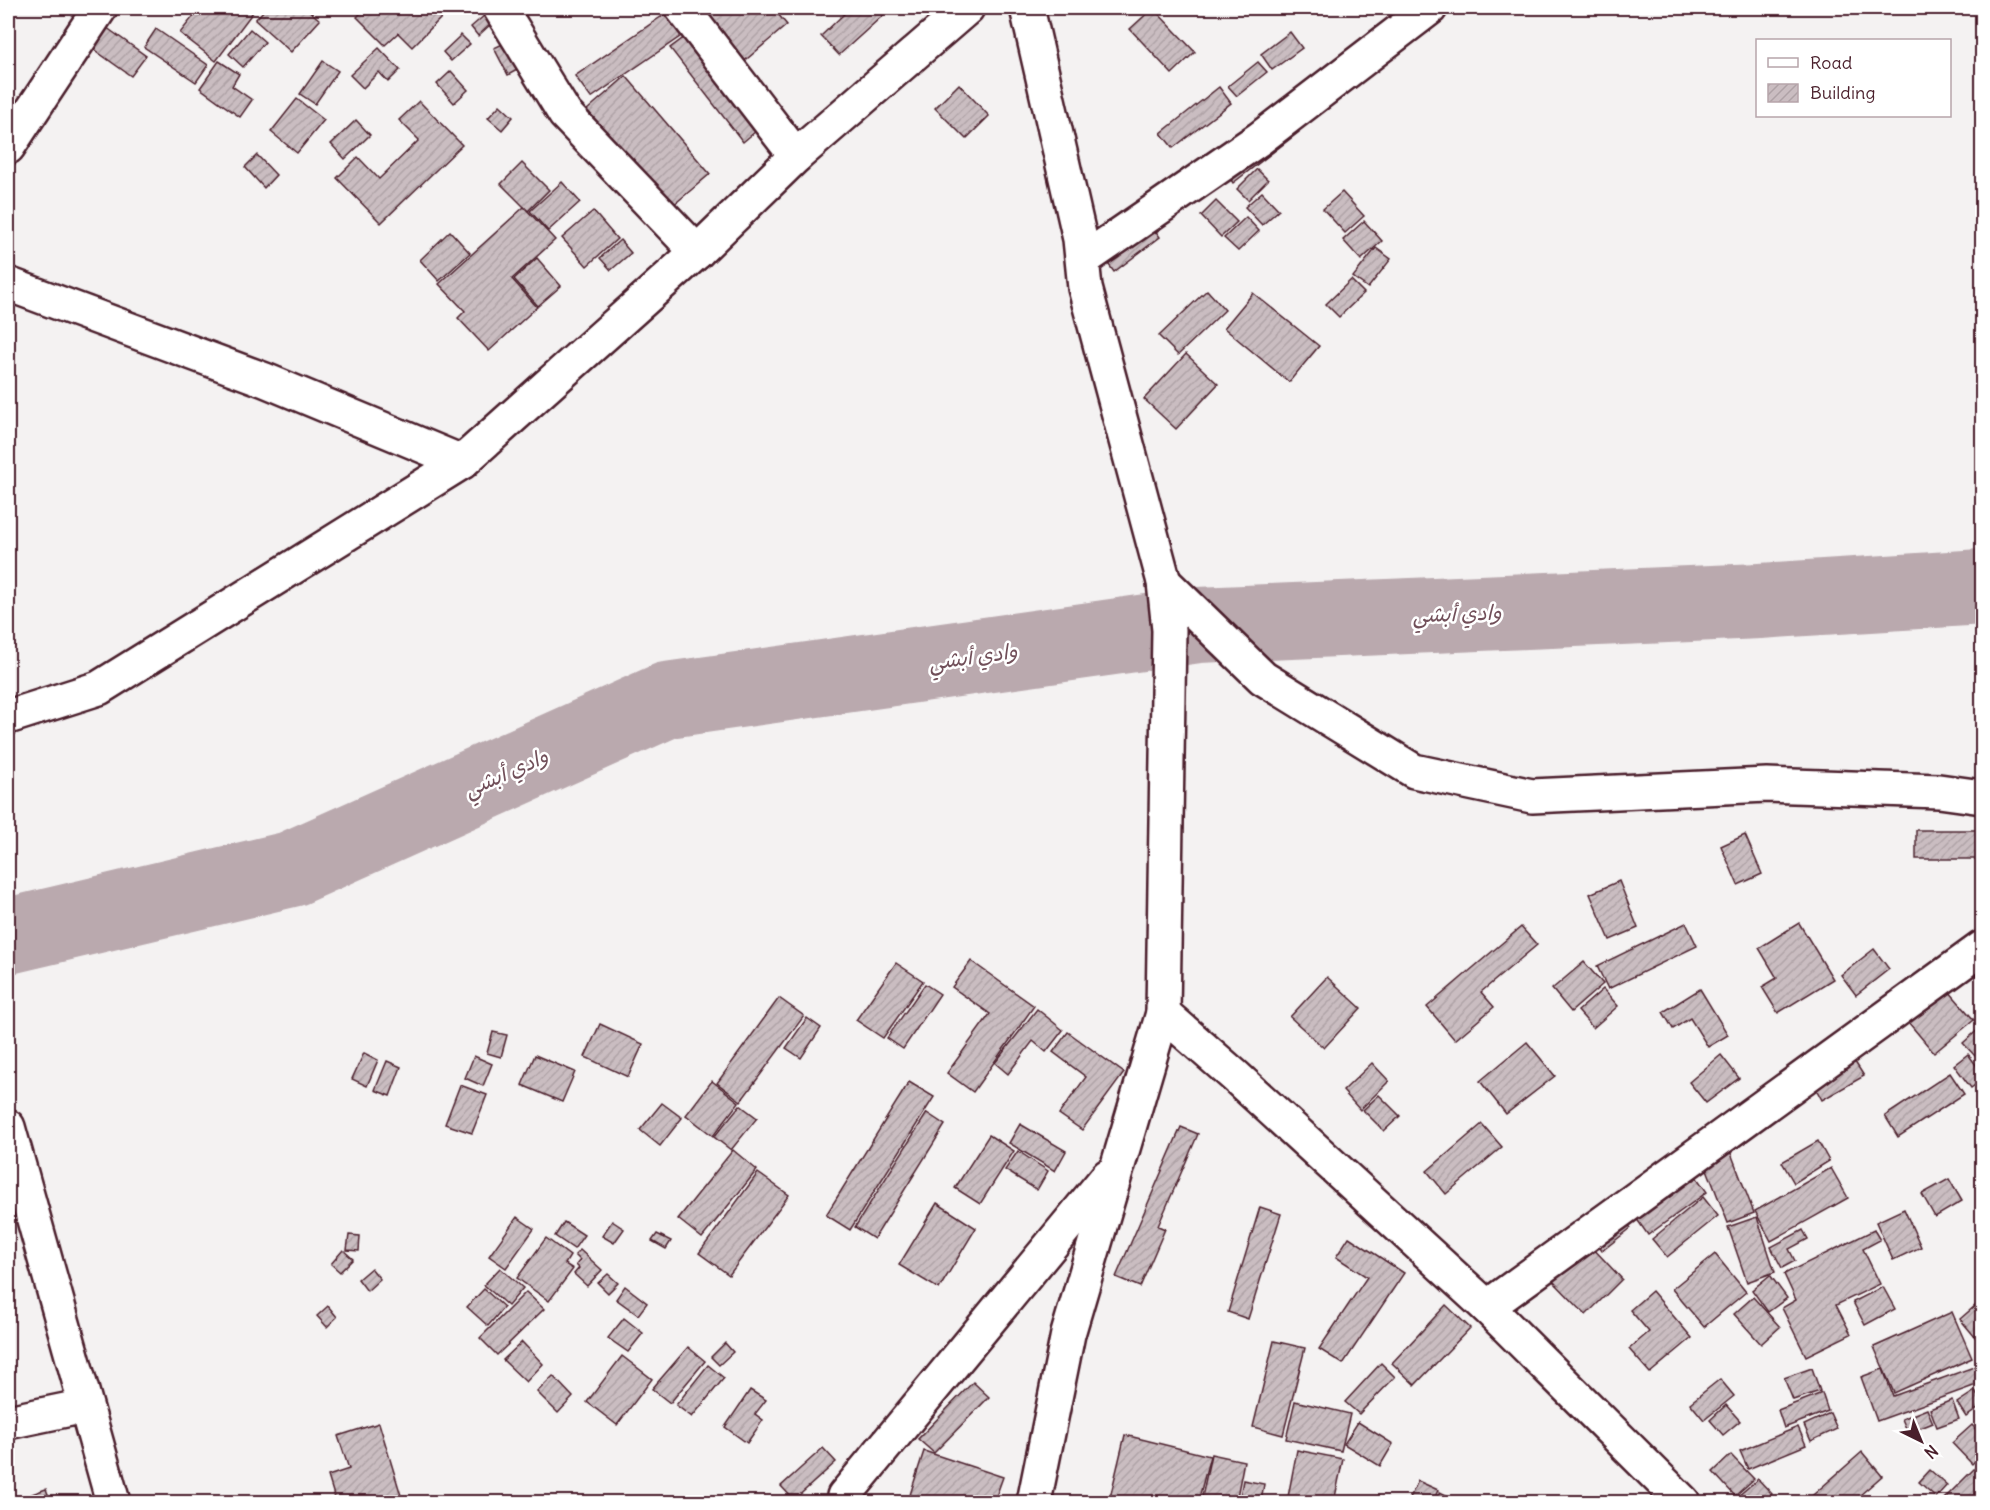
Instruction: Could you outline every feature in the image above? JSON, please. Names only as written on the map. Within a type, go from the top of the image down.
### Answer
[{"type":"street","points":[[8,147],[100,8]]},
{"type":"street","points":[[500,8],[565,114],[697,252]]},
{"type":"street","points":[[682,8],[796,156]]},
{"type":"street","points":[[8,717],[99,688],[462,462],[697,252],[796,156],[967,8]]},
{"type":"street","points":[[1027,8],[1080,239],[1086,288],[1164,582],[1169,630],[1163,1013],[1068,1334],[1034,1503]]},
{"type":"street","points":[[1083,260],[1260,139],[1430,8]]},
{"type":"street","points":[[8,284],[265,380],[462,462]]},
{"type":"street","points":[[1164,582],[1263,678],[1414,771],[1532,796],[1767,785],[1939,791],[1983,797]]},
{"type":"street","points":[[1487,1307],[1983,948]]},
{"type":"street","points":[[1163,1013],[1487,1307],[1683,1503]]},
{"type":"street","points":[[8,1127],[112,1503]]},
{"type":"street","points":[[846,1500],[1118,1164]]},
{"type":"street","points":[[8,1422],[85,1406]]},
{"type":"building","points":[[200,8],[256,8],[216,61],[180,33]]},
{"type":"building","points":[[266,8],[306,8],[320,20],[291,52],[255,20]]},
{"type":"building","points":[[366,8],[430,8],[441,18],[412,47],[398,33],[385,45],[357,17]]},
{"type":"building","points":[[511,8],[536,8],[518,19]]},
{"type":"building","points":[[695,8],[773,8],[787,25],[741,64]]},
{"type":"building","points":[[838,8],[891,8],[839,55],[821,36],[844,14]]},
{"type":"building","points":[[1153,8],[1195,52],[1172,74],[1130,29]]},
{"type":"building","points":[[671,10],[687,32],[591,98],[575,76]]},
{"type":"building","points":[[485,15],[492,23],[478,36],[471,27]]},
{"type":"building","points":[[103,25],[146,56],[131,76],[89,46]]},
{"type":"building","points":[[156,29],[208,65],[196,82],[144,47]]},
{"type":"building","points":[[250,29],[265,42],[243,67],[229,54]]},
{"type":"building","points":[[1290,32],[1302,48],[1272,70],[1261,54]]},
{"type":"building","points":[[689,34],[762,126],[743,142],[670,48]]},
{"type":"building","points":[[461,35],[470,44],[451,61],[443,52]]},
{"type":"building","points":[[507,42],[521,68],[508,75],[494,48]]},
{"type":"building","points":[[379,48],[400,70],[388,82],[379,72],[363,88],[350,75]]},
{"type":"building","points":[[219,61],[239,74],[232,86],[252,100],[240,117],[200,88]]},
{"type":"building","points":[[323,61],[338,71],[315,104],[300,94]]},
{"type":"building","points":[[1258,62],[1267,72],[1237,96],[1228,86]]},
{"type":"building","points":[[451,71],[468,90],[454,103],[437,84]]},
{"type":"building","points":[[626,76],[710,174],[671,207],[587,110]]},
{"type":"building","points":[[959,84],[989,116],[966,139],[935,108]]},
{"type":"building","points":[[1219,87],[1231,103],[1173,148],[1161,133]]},
{"type":"building","points":[[297,99],[324,120],[297,153],[271,132]]},
{"type":"building","points":[[419,101],[462,145],[381,223],[337,178],[358,157],[379,179],[419,140],[399,120]]},
{"type":"building","points":[[500,105],[513,117],[502,130],[488,118]]},
{"type":"building","points":[[1289,118],[1299,132],[1233,183],[1223,168]]},
{"type":"building","points":[[356,120],[370,135],[345,159],[331,144]]},
{"type":"building","points":[[257,155],[276,175],[264,188],[245,167]]},
{"type":"building","points":[[522,163],[549,190],[528,211],[501,184]]},
{"type":"building","points":[[1257,169],[1268,180],[1248,200],[1237,189]]},
{"type":"building","points":[[562,182],[580,202],[548,231],[530,211]]},
{"type":"building","points":[[1262,192],[1279,210],[1262,225],[1245,207]]},
{"type":"building","points":[[1342,192],[1364,216],[1345,233],[1323,209]]},
{"type":"building","points":[[1216,201],[1237,222],[1221,237],[1201,216]]},
{"type":"building","points":[[524,207],[555,240],[512,279],[537,307],[489,351],[458,318],[465,311],[439,284]]},
{"type":"building","points":[[593,211],[617,239],[587,266],[562,238]]},
{"type":"building","points":[[1246,217],[1259,231],[1238,251],[1224,238]]},
{"type":"building","points":[[1147,219],[1160,237],[1114,272],[1101,254]]},
{"type":"building","points":[[1364,221],[1382,241],[1361,260],[1343,240]]},
{"type":"building","points":[[450,231],[470,253],[439,281],[420,260]]},
{"type":"building","points":[[620,240],[631,253],[611,270],[600,258]]},
{"type":"building","points":[[1376,248],[1391,259],[1368,288],[1353,277]]},
{"type":"building","points":[[537,258],[561,286],[538,306],[514,279]]},
{"type":"building","points":[[1351,280],[1364,293],[1339,317],[1326,304]]},
{"type":"building","points":[[1207,290],[1225,310],[1178,355],[1159,336]]},
{"type":"building","points":[[1253,293],[1319,346],[1289,382],[1224,328]]},
{"type":"building","points":[[1186,354],[1218,384],[1176,429],[1144,399]]},
{"type":"building","points":[[1916,830],[1981,830],[1981,859],[1916,859]]},
{"type":"building","points":[[1745,835],[1762,874],[1738,885],[1721,846]]},
{"type":"building","points":[[1619,881],[1638,928],[1610,940],[1590,894]]},
{"type":"building","points":[[1686,923],[1697,946],[1608,989],[1597,966]]},
{"type":"building","points":[[1799,923],[1833,979],[1778,1013],[1762,987],[1777,978],[1759,948]]},
{"type":"building","points":[[1521,927],[1537,945],[1481,992],[1494,1007],[1455,1040],[1427,1007]]},
{"type":"building","points":[[1874,949],[1889,969],[1856,995],[1841,975]]},
{"type":"building","points":[[971,961],[1034,1006],[973,1092],[947,1073],[990,1014],[952,987]]},
{"type":"building","points":[[1584,962],[1603,984],[1571,1012],[1552,989]]},
{"type":"building","points":[[896,963],[923,981],[883,1038],[856,1020]]},
{"type":"building","points":[[1327,977],[1361,1008],[1324,1048],[1290,1017]]},
{"type":"building","points":[[925,984],[940,994],[903,1049],[887,1038]]},
{"type":"building","points":[[1603,989],[1618,1006],[1593,1028],[1578,1011]]},
{"type":"building","points":[[1700,989],[1728,1035],[1708,1047],[1690,1018],[1673,1029],[1663,1012]]},
{"type":"building","points":[[1948,990],[1974,1020],[1934,1053],[1909,1023]]},
{"type":"building","points":[[779,998],[804,1016],[741,1101],[717,1083]]},
{"type":"building","points":[[1037,1009],[1063,1030],[1046,1052],[1033,1041],[1008,1074],[995,1063]]},
{"type":"building","points":[[807,1018],[821,1028],[801,1058],[786,1048]]},
{"type":"building","points":[[600,1024],[643,1044],[628,1077],[585,1057]]},
{"type":"building","points":[[1980,1028],[1982,1048],[1975,1056],[1963,1043]]},
{"type":"building","points":[[493,1032],[507,1035],[501,1057],[487,1053]]},
{"type":"building","points":[[1068,1032],[1124,1073],[1082,1130],[1059,1114],[1086,1077],[1053,1052]]},
{"type":"building","points":[[1527,1042],[1555,1076],[1506,1114],[1480,1081]]},
{"type":"building","points":[[364,1053],[378,1060],[367,1086],[352,1079]]},
{"type":"building","points":[[1968,1054],[1982,1073],[1982,1080],[1971,1088],[1954,1065]]},
{"type":"building","points":[[535,1055],[575,1072],[562,1102],[522,1085]]},
{"type":"building","points":[[1721,1055],[1739,1078],[1706,1103],[1689,1082]]},
{"type":"building","points":[[474,1056],[492,1064],[483,1086],[465,1078]]},
{"type":"building","points":[[387,1061],[401,1067],[390,1096],[375,1090]]},
{"type":"building","points":[[1855,1062],[1864,1076],[1822,1100],[1814,1085]]},
{"type":"building","points":[[1372,1063],[1389,1081],[1360,1110],[1343,1091]]},
{"type":"building","points":[[1950,1073],[1964,1094],[1898,1137],[1885,1116]]},
{"type":"building","points":[[712,1081],[739,1102],[713,1136],[686,1115]]},
{"type":"building","points":[[909,1082],[934,1097],[850,1230],[826,1215]]},
{"type":"building","points":[[460,1085],[487,1095],[472,1133],[445,1124]]},
{"type":"building","points":[[1379,1095],[1400,1116],[1384,1131],[1363,1110]]},
{"type":"building","points":[[662,1103],[682,1118],[660,1146],[640,1130]]},
{"type":"building","points":[[740,1105],[757,1118],[731,1150],[714,1137]]},
{"type":"building","points":[[927,1113],[945,1125],[874,1239],[855,1227]]},
{"type":"building","points":[[1020,1124],[1066,1151],[1055,1171],[1009,1143]]},
{"type":"building","points":[[1482,1124],[1502,1147],[1446,1194],[1427,1171]]},
{"type":"building","points":[[1181,1127],[1198,1134],[1158,1226],[1165,1229],[1140,1287],[1116,1277]]},
{"type":"building","points":[[989,1135],[1014,1151],[980,1204],[955,1188]]},
{"type":"building","points":[[1818,1141],[1829,1161],[1794,1183],[1782,1162]]},
{"type":"building","points":[[1729,1148],[1754,1213],[1728,1223],[1703,1159]]},
{"type":"building","points":[[733,1150],[757,1170],[702,1238],[678,1219]]},
{"type":"building","points":[[1018,1151],[1048,1171],[1037,1190],[1005,1170]]},
{"type":"building","points":[[1690,1168],[1707,1192],[1648,1235],[1631,1211]]},
{"type":"building","points":[[1831,1168],[1848,1198],[1771,1241],[1755,1211]]},
{"type":"building","points":[[758,1173],[789,1195],[729,1275],[699,1253]]},
{"type":"building","points":[[1949,1179],[1962,1201],[1935,1217],[1922,1194]]},
{"type":"building","points":[[1703,1197],[1718,1216],[1667,1257],[1652,1239]]},
{"type":"building","points":[[937,1203],[976,1228],[939,1289],[899,1265]]},
{"type":"building","points":[[1260,1207],[1281,1214],[1248,1319],[1228,1312]]},
{"type":"building","points":[[1904,1209],[1921,1247],[1893,1260],[1876,1222]]},
{"type":"building","points":[[1619,1215],[1631,1228],[1602,1251],[1592,1237]]},
{"type":"building","points":[[517,1217],[534,1229],[506,1268],[489,1256]]},
{"type":"building","points":[[1757,1217],[1775,1272],[1747,1282],[1728,1227]]},
{"type":"building","points":[[612,1221],[624,1229],[614,1243],[602,1236]]},
{"type":"building","points":[[564,1222],[584,1235],[574,1249],[555,1236]]},
{"type":"building","points":[[1803,1230],[1808,1239],[1789,1249],[1795,1261],[1782,1268],[1771,1247]]},
{"type":"building","points":[[1874,1230],[1880,1240],[1863,1249],[1880,1284],[1836,1305],[1851,1334],[1806,1356],[1782,1308],[1796,1300],[1784,1274]]},
{"type":"building","points":[[657,1234],[671,1241],[666,1249],[652,1241]]},
{"type":"building","points":[[349,1235],[360,1236],[359,1251],[347,1250]]},
{"type":"building","points":[[1349,1237],[1404,1273],[1343,1364],[1319,1349],[1367,1277],[1336,1257]]},
{"type":"building","points":[[546,1238],[570,1256],[565,1264],[573,1269],[549,1301],[517,1278]]},
{"type":"building","points":[[1589,1244],[1622,1279],[1586,1315],[1552,1280]]},
{"type":"building","points":[[343,1250],[353,1259],[340,1272],[331,1264]]},
{"type":"building","points":[[580,1250],[602,1270],[587,1286],[574,1274],[579,1268],[576,1265],[580,1260],[575,1255]]},
{"type":"building","points":[[1715,1254],[1746,1292],[1704,1327],[1672,1289]]},
{"type":"building","points":[[371,1268],[380,1279],[367,1291],[358,1279]]},
{"type":"building","points":[[500,1268],[523,1288],[508,1306],[484,1285]]},
{"type":"building","points":[[608,1274],[618,1283],[608,1293],[598,1283]]},
{"type":"building","points":[[1770,1275],[1787,1298],[1768,1312],[1752,1290]]},
{"type":"building","points":[[625,1286],[647,1303],[638,1315],[616,1299]]},
{"type":"building","points":[[1883,1287],[1895,1309],[1865,1325],[1853,1302]]},
{"type":"building","points":[[484,1289],[504,1307],[488,1326],[467,1307]]},
{"type":"building","points":[[1652,1291],[1692,1338],[1650,1373],[1629,1349],[1649,1332],[1630,1310]]},
{"type":"building","points":[[526,1292],[544,1309],[497,1355],[480,1338]]},
{"type":"building","points":[[1753,1297],[1780,1327],[1761,1344],[1734,1314]]},
{"type":"building","points":[[1982,1300],[1982,1331],[1975,1337],[1960,1319]]},
{"type":"building","points":[[1446,1305],[1470,1328],[1415,1385],[1392,1363]]},
{"type":"building","points":[[328,1306],[337,1317],[327,1327],[317,1316]]},
{"type":"building","points":[[1952,1312],[1972,1358],[1894,1393],[1874,1347]]},
{"type":"building","points":[[624,1318],[643,1333],[628,1352],[608,1338]]},
{"type":"building","points":[[1274,1341],[1305,1348],[1283,1435],[1253,1427]]},
{"type":"building","points":[[522,1342],[543,1364],[526,1382],[503,1360]]},
{"type":"building","points":[[725,1343],[733,1352],[719,1365],[711,1357]]},
{"type":"building","points":[[688,1347],[705,1361],[670,1403],[652,1389]]},
{"type":"building","points":[[622,1356],[652,1379],[617,1425],[587,1402]]},
{"type":"building","points":[[1381,1363],[1395,1377],[1359,1414],[1345,1402]]},
{"type":"building","points":[[1982,1364],[1982,1383],[1877,1421],[1861,1377],[1883,1369],[1893,1396]]},
{"type":"building","points":[[708,1365],[724,1378],[692,1417],[676,1405]]},
{"type":"building","points":[[1812,1368],[1820,1391],[1793,1400],[1784,1378]]},
{"type":"building","points":[[553,1376],[573,1397],[558,1413],[537,1392]]},
{"type":"building","points":[[1720,1379],[1734,1396],[1704,1420],[1690,1403]]},
{"type":"building","points":[[973,1382],[989,1397],[934,1453],[918,1439]]},
{"type":"building","points":[[750,1390],[766,1400],[755,1414],[763,1420],[747,1443],[725,1427]]},
{"type":"building","points":[[1975,1391],[1982,1406],[1966,1417],[1957,1403]]},
{"type":"building","points":[[1822,1393],[1828,1411],[1784,1428],[1778,1410]]},
{"type":"building","points":[[1952,1400],[1959,1419],[1937,1427],[1930,1409]]},
{"type":"building","points":[[1295,1401],[1350,1414],[1341,1451],[1286,1439]]},
{"type":"building","points":[[1726,1405],[1740,1421],[1723,1435],[1710,1420]]},
{"type":"building","points":[[1927,1409],[1933,1423],[1908,1433],[1902,1419]]},
{"type":"building","points":[[1830,1413],[1837,1429],[1811,1441],[1804,1425]]},
{"type":"building","points":[[1358,1422],[1393,1444],[1380,1466],[1344,1444]]},
{"type":"building","points":[[379,1423],[403,1502],[336,1502],[328,1476],[349,1469],[338,1436]]},
{"type":"building","points":[[1972,1425],[1982,1436],[1982,1454],[1972,1464],[1952,1443]]},
{"type":"building","points":[[1798,1427],[1806,1445],[1748,1469],[1740,1451]]},
{"type":"building","points":[[1125,1435],[1210,1456],[1198,1502],[1109,1502]]},
{"type":"building","points":[[823,1448],[836,1462],[794,1500],[781,1486]]},
{"type":"building","points":[[1297,1450],[1343,1459],[1334,1502],[1287,1502]]},
{"type":"building","points":[[924,1451],[1003,1477],[994,1502],[921,1502],[909,1498]]},
{"type":"building","points":[[1862,1452],[1882,1476],[1852,1502],[1805,1502]]},
{"type":"building","points":[[1211,1454],[1244,1461],[1236,1502],[1201,1502]]},
{"type":"building","points":[[1731,1455],[1754,1479],[1735,1496],[1713,1472]]},
{"type":"building","points":[[1982,1461],[1982,1498],[1978,1502],[1946,1502],[1943,1500]]},
{"type":"building","points":[[1930,1470],[1947,1485],[1936,1497],[1919,1482]]},
{"type":"building","points":[[1758,1479],[1772,1494],[1763,1502],[1742,1502],[1737,1497]]},
{"type":"building","points":[[1243,1480],[1264,1484],[1261,1502],[1239,1502]]},
{"type":"building","points":[[1418,1481],[1438,1490],[1433,1502],[1408,1502]]},
{"type":"building","points":[[46,1489],[51,1502],[35,1502],[32,1494]]},
{"type":"building","points":[[1440,1492],[1458,1501],[1435,1502]]},
{"type":"waterway","name":"وادي أبشي","points":[[8,936],[291,869],[667,700],[1198,625],[1760,601],[1982,587]]}]
